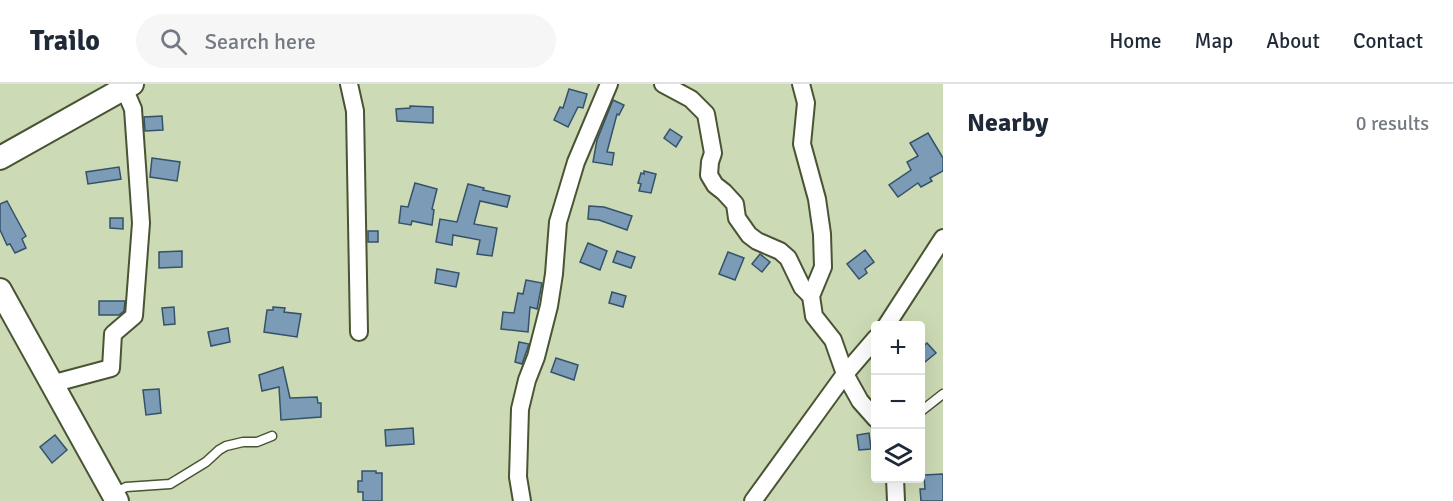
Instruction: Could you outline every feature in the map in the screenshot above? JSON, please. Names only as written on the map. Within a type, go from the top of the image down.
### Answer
[{"type":"street","points":[[349,84],[355,111],[359,332]]},
{"type":"street","points":[[522,501],[518,477],[520,410],[549,306],[558,222],[576,162],[609,84]]},
{"type":"street","points":[[663,84],[691,99],[706,114],[713,153],[710,175],[715,185],[735,204],[737,218],[749,235],[780,251],[788,258],[802,287],[811,296]]},
{"type":"street","points":[[801,84],[806,104],[802,144],[817,199],[823,244],[823,267],[811,296],[814,316],[833,340],[844,374],[860,402],[871,414]]},
{"type":"street","points":[[0,158],[128,86],[133,109],[141,223],[134,316],[113,334],[111,368],[51,384]]},
{"type":"street","points":[[889,321],[943,238]]},
{"type":"street","points":[[0,290],[115,498]]},
{"type":"street","points":[[753,501],[844,374],[871,344]]},
{"type":"street","points":[[895,483],[896,501]]},
{"type":"lane","points":[[925,409],[943,394]]},
{"type":"lane","points":[[115,498],[126,487],[170,484],[207,462],[226,446],[257,442],[272,436]]},
{"type":"building","points":[[569,89],[587,94],[583,108],[578,107],[568,127],[554,120],[560,107],[563,108]]},
{"type":"building","points":[[613,100],[624,105],[619,115],[617,114],[607,152],[614,153],[612,165],[593,162],[597,140]]},
{"type":"building","points":[[410,106],[433,107],[433,123],[397,121],[396,109],[410,108]]},
{"type":"building","points":[[162,116],[163,130],[145,131],[144,117]]},
{"type":"building","points":[[670,129],[682,137],[676,147],[664,138]]},
{"type":"building","points":[[928,133],[943,158],[943,171],[930,178],[932,181],[921,187],[918,183],[898,197],[889,185],[911,170],[907,162],[918,156],[910,143]]},
{"type":"building","points":[[152,158],[180,162],[177,181],[150,177]]},
{"type":"building","points":[[119,167],[121,179],[88,184],[86,172]]},
{"type":"building","points":[[644,171],[656,174],[651,193],[639,191],[641,184],[638,183]]},
{"type":"building","points":[[415,183],[437,189],[432,209],[434,210],[432,225],[412,221],[411,225],[399,223],[401,206],[408,207]]},
{"type":"building","points":[[468,184],[510,196],[507,207],[480,201],[474,224],[497,228],[492,256],[477,254],[480,240],[453,235],[452,245],[436,242],[440,219],[457,222]]},
{"type":"building","points":[[7,201],[26,236],[22,239],[26,248],[15,253],[10,244],[7,245],[0,230],[0,204]]},
{"type":"building","points":[[589,206],[604,207],[632,216],[627,230],[599,220],[588,219]]},
{"type":"building","points":[[110,218],[123,218],[123,229],[110,228]]},
{"type":"building","points":[[368,231],[378,231],[378,242],[368,242]]},
{"type":"building","points":[[588,243],[607,251],[600,270],[580,262]]},
{"type":"building","points":[[865,250],[874,262],[865,269],[867,273],[859,279],[847,264]]},
{"type":"building","points":[[182,251],[182,267],[159,268],[159,252]]},
{"type":"building","points":[[617,251],[635,257],[631,268],[613,262]]},
{"type":"building","points":[[728,252],[744,258],[735,280],[719,274]]},
{"type":"building","points":[[760,254],[770,262],[762,272],[752,264]]},
{"type":"building","points":[[437,269],[459,273],[456,287],[435,283]]},
{"type":"building","points":[[526,280],[542,283],[537,309],[530,307],[528,332],[501,329],[503,312],[514,313],[518,293],[523,294]]},
{"type":"building","points":[[612,292],[626,296],[623,307],[609,303]]},
{"type":"building","points":[[99,301],[125,301],[124,311],[119,315],[99,315]]},
{"type":"building","points":[[174,307],[175,324],[164,325],[162,308]]},
{"type":"building","points":[[273,307],[285,308],[284,312],[301,314],[297,337],[264,332],[267,310],[273,310]]},
{"type":"building","points":[[228,328],[230,342],[211,346],[208,332]]},
{"type":"building","points":[[519,342],[529,344],[522,364],[515,362]]},
{"type":"building","points":[[927,343],[936,353],[925,362],[925,345]]},
{"type":"building","points":[[556,358],[578,365],[574,380],[551,372]]},
{"type":"building","points":[[283,367],[290,398],[317,397],[318,403],[321,403],[321,417],[281,420],[279,387],[262,391],[259,375]]},
{"type":"building","points":[[159,389],[161,413],[146,415],[143,390]]},
{"type":"building","points":[[413,428],[414,444],[386,446],[385,430]]},
{"type":"building","points":[[869,433],[871,449],[859,450],[857,435]]},
{"type":"building","points":[[55,435],[67,450],[52,463],[40,447]]},
{"type":"building","points":[[362,471],[382,473],[382,501],[363,501],[363,492],[358,492],[358,481],[362,481]]},
{"type":"building","points":[[943,474],[943,501],[921,501],[920,489],[925,489],[925,475]]}]
